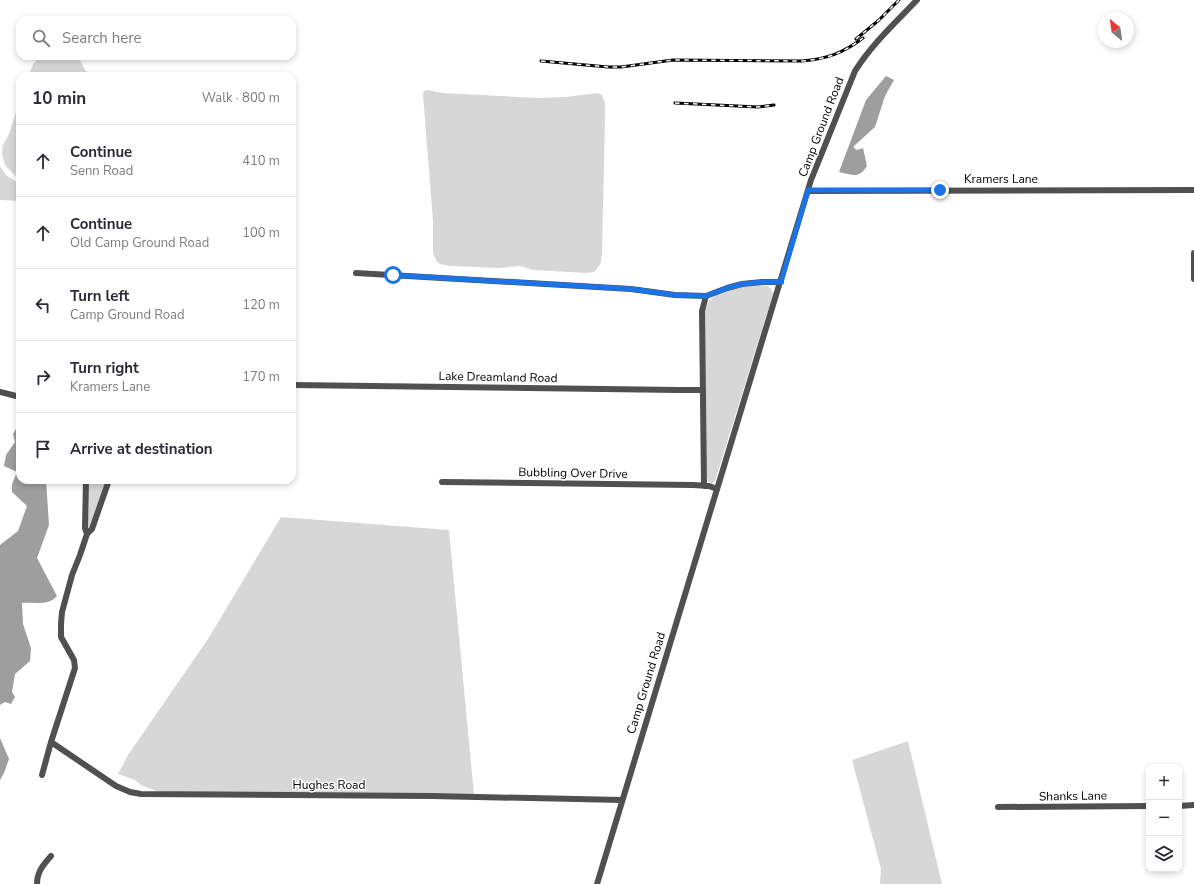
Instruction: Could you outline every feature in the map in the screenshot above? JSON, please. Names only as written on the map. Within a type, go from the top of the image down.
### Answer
[{"type":"street","name":"Camp Ground Road","points":[[597,884],[808,190],[855,71],[864,56],[917,0]]},
{"type":"street","name":"Kramers Lane","points":[[808,190],[1194,190]]},
{"type":"street","points":[[1194,253],[1194,278]]},
{"type":"street","points":[[356,273],[631,289],[675,295],[706,296],[742,284],[781,282]]},
{"type":"street","points":[[706,296],[702,311],[704,486],[717,489]]},
{"type":"street","name":"Lake Dreamland Road","points":[[296,384],[703,390]]},
{"type":"street","points":[[0,392],[16,396]]},
{"type":"street","name":"Bubbling Over Drive","points":[[442,482],[704,486]]},
{"type":"street","points":[[86,484],[84,528],[87,534]]},
{"type":"street","points":[[42,775],[75,668],[74,660],[61,635],[60,630],[62,612],[72,575],[87,534],[92,529],[108,484]]},
{"type":"street","name":"Hughes Road","points":[[51,742],[116,786],[130,792],[141,794],[432,796],[622,800]]},
{"type":"street","points":[[1182,806],[1194,805]]},
{"type":"street","name":"Shanks Lane","points":[[998,807],[1146,806]]},
{"type":"street","points":[[37,884],[37,875],[51,856]]},
{"type":"shaded area","points":[[36,60],[80,60],[88,72],[30,72]]},
{"type":"shaded area","points":[[886,76],[894,80],[885,96],[875,127],[854,146],[857,150],[863,148],[867,166],[861,173],[855,175],[839,172],[866,100]]},
{"type":"shaded area","points":[[428,90],[443,93],[539,98],[598,93],[602,95],[605,103],[605,117],[602,253],[601,262],[594,272],[587,273],[533,270],[520,266],[498,268],[450,266],[437,262],[433,253],[433,221],[423,95],[424,91]]},
{"type":"shaded area","points":[[16,112],[16,177],[5,165],[2,153],[3,145],[9,134]]},
{"type":"shaded area","points":[[0,166],[6,175],[16,181],[16,201],[0,200]]},
{"type":"shaded area","points":[[760,285],[768,286],[773,294],[715,481],[712,484],[708,481],[706,474],[704,312],[710,300],[720,292],[734,288]]},
{"type":"shaded area","points":[[16,429],[16,472],[4,466],[6,455],[15,442],[13,434]]},
{"type":"shaded area","points":[[16,474],[16,484],[46,484],[49,525],[37,558],[57,596],[50,601],[41,603],[22,603],[23,624],[31,648],[30,661],[15,674],[12,692],[15,697],[11,704],[5,702],[0,705],[0,545],[18,531],[27,506],[12,492],[12,484]]},
{"type":"shaded area","points":[[88,484],[106,484],[90,529],[87,528]]},
{"type":"shaded area","points":[[281,517],[449,530],[474,795],[159,792],[141,785],[135,780],[118,774],[128,755],[208,639]]},
{"type":"shaded area","points":[[0,738],[9,759],[0,780]]},
{"type":"shaded area","points":[[908,741],[942,884],[880,884],[881,869],[852,760]]},
{"type":"railway","points":[[856,39],[879,20],[899,0]]},
{"type":"railway","points":[[541,61],[608,67],[621,67],[673,60],[802,61],[827,57],[849,48],[863,38]]},
{"type":"railway","points":[[675,103],[758,107],[774,105]]},
{"type":"route","points":[[393,275],[631,289],[675,295],[706,296],[742,284],[756,282],[781,282],[808,190],[940,190]]}]
